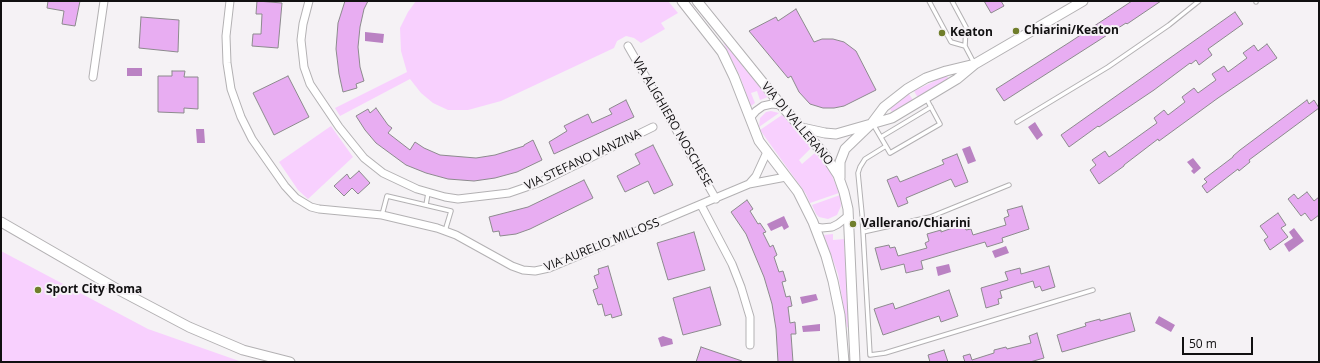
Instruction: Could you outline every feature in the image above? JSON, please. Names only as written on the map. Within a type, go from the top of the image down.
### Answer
[{"type":"street","points":[[93,77],[104,1]]},
{"type":"street","name":"VIA AURELIO MILLOSS","points":[[230,1],[226,53],[228,72],[231,89],[244,124],[281,181],[302,203],[311,207],[382,215],[445,231],[512,266],[523,270],[539,271],[749,184],[786,177]]},
{"type":"street","name":"VIA STEFANO VANZINA","points":[[309,1],[303,24],[301,45],[304,67],[310,84],[339,127],[364,158],[379,170],[417,190],[458,199],[490,196],[520,190],[540,182],[653,127]]},
{"type":"street","name":"VIA DI VALLERANO","points":[[682,1],[714,40],[726,60],[759,141],[803,200],[816,227],[836,291],[841,320],[844,362]]},
{"type":"street","name":"VIA DI VALLERANO","points":[[697,1],[781,105],[828,159],[840,181],[846,199],[848,216],[856,362]]},
{"type":"street","points":[[840,181],[840,162],[844,152],[850,143],[872,123],[887,113],[925,98],[950,76],[975,64],[1083,1]]},
{"type":"street","name":"VIA ALIGHIERO NOSCHESE","points":[[628,46],[716,198]]},
{"type":"street","points":[[887,113],[907,89],[926,78],[950,76],[975,64]]},
{"type":"street","points":[[750,118],[763,106],[772,104],[781,105]]},
{"type":"street","points":[[802,128],[836,134],[872,123]]},
{"type":"street","points":[[749,184],[756,176],[767,152]]},
{"type":"street","points":[[701,205],[732,264],[741,287],[750,317],[750,345]]},
{"type":"street","points":[[816,227],[832,227],[848,216]]},
{"type":"street","points":[[1,222],[97,278],[189,327],[244,350],[290,362]]},
{"type":"lane","points":[[929,1],[951,42],[965,46]]},
{"type":"lane","points":[[952,1],[966,27],[965,46],[975,64]]},
{"type":"lane","points":[[1017,122],[1108,67],[1169,25],[1199,1]]},
{"type":"lane","points":[[872,123],[890,153],[940,124],[925,98]]},
{"type":"lane","points":[[880,137],[931,107]]},
{"type":"lane","points":[[886,146],[865,160],[859,170],[870,355],[885,353],[1093,290]]},
{"type":"lane","points":[[863,232],[930,217],[1009,185]]},
{"type":"lane","points":[[426,205],[428,193]]},
{"type":"lane","points":[[382,215],[387,196],[451,211],[445,231]]},
{"type":"shaded area","points":[[416,1],[668,1],[678,13],[661,23],[665,29],[641,43],[634,38],[626,36],[617,41],[614,48],[501,101],[468,110],[448,110],[433,103],[421,93],[410,79],[340,116],[335,108],[407,72],[401,51],[400,28],[408,12]]},
{"type":"shaded area","points":[[365,32],[384,34],[383,43],[365,41]]},
{"type":"shaded area","points":[[723,42],[768,97],[760,100],[757,91],[751,93],[755,103],[751,106],[739,74]]},
{"type":"shaded area","points":[[127,68],[142,68],[142,76],[127,76]]},
{"type":"shaded area","points":[[945,76],[948,77],[947,81],[918,98],[914,91]]},
{"type":"shaded area","points":[[909,94],[913,100],[892,112],[890,109]]},
{"type":"shaded area","points":[[771,111],[779,113],[759,127],[760,118],[766,112]]},
{"type":"shaded area","points":[[782,115],[812,147],[799,160],[802,164],[816,152],[831,173],[839,193],[810,203],[806,194],[760,130]]},
{"type":"shaded area","points":[[1035,122],[1043,135],[1037,140],[1028,127]]},
{"type":"shaded area","points":[[331,126],[353,157],[308,199],[298,190],[279,162]]},
{"type":"shaded area","points":[[196,129],[204,129],[205,143],[197,143]]},
{"type":"shaded area","points":[[970,146],[976,161],[968,164],[962,149]]},
{"type":"shaded area","points":[[1193,158],[1201,168],[1194,174],[1191,171],[1193,169],[1187,162]]},
{"type":"shaded area","points":[[840,195],[841,206],[837,215],[828,219],[819,217],[816,214],[812,205]]},
{"type":"shaded area","points":[[784,216],[789,227],[784,230],[782,226],[771,231],[767,224]]},
{"type":"shaded area","points":[[1294,228],[1304,241],[1289,252],[1284,244],[1293,238],[1289,232]]},
{"type":"shaded area","points":[[833,234],[833,240],[844,239],[849,328],[847,327],[838,274],[824,235]]},
{"type":"shaded area","points":[[1006,246],[1009,253],[995,258],[992,251]]},
{"type":"shaded area","name":"Sport City Roma","points":[[1,251],[148,329],[242,362],[1,362]]},
{"type":"shaded area","points":[[949,264],[951,272],[938,276],[936,267]]},
{"type":"shaded area","points":[[816,294],[818,300],[802,304],[800,297]]},
{"type":"shaded area","points":[[1159,316],[1175,325],[1171,332],[1155,323]]},
{"type":"shaded area","points":[[820,324],[820,331],[803,332],[802,326]]},
{"type":"shaded area","points":[[663,336],[672,339],[673,344],[661,347],[658,338]]},
{"type":"building","points":[[48,1],[80,1],[75,26],[62,24],[64,11],[47,8]]},
{"type":"building","points":[[257,1],[282,3],[278,48],[252,46],[253,34],[261,34],[262,14],[256,14]]},
{"type":"building","points":[[345,1],[368,1],[364,9],[360,27],[358,47],[360,67],[364,81],[356,84],[357,88],[343,92],[336,49],[338,23]]},
{"type":"building","points":[[984,1],[1001,1],[1004,6],[991,13]]},
{"type":"building","points":[[1132,1],[1161,1],[1004,101],[996,89]]},
{"type":"building","points":[[796,9],[814,42],[822,39],[833,39],[844,42],[856,51],[876,90],[844,106],[823,108],[810,104],[799,92],[791,76],[788,78],[749,31],[776,17],[778,21]]},
{"type":"building","points":[[1235,12],[1243,24],[1208,49],[1212,55],[1199,65],[1196,60],[1191,64],[1190,63],[1154,90],[1099,127],[1098,126],[1069,147],[1061,135]]},
{"type":"building","points":[[141,17],[179,20],[178,52],[139,48]]},
{"type":"building","points":[[1267,44],[1277,58],[1218,98],[1159,141],[1158,139],[1099,184],[1090,170],[1096,165],[1092,160],[1105,151],[1109,157],[1157,123],[1154,118],[1164,110],[1168,115],[1185,102],[1182,97],[1194,88],[1198,93],[1216,80],[1212,74],[1224,66],[1228,72],[1247,58],[1243,53],[1254,45],[1258,51]]},
{"type":"building","points":[[172,71],[185,71],[184,77],[198,77],[198,109],[184,108],[184,113],[158,112],[158,76],[172,76]]},
{"type":"building","points":[[288,76],[309,117],[274,135],[253,93]]},
{"type":"building","points":[[626,100],[634,117],[554,154],[549,142],[567,131],[564,126],[588,114],[592,123],[612,114],[609,109]]},
{"type":"building","points":[[1307,100],[1309,104],[1314,100],[1319,108],[1249,160],[1250,162],[1239,171],[1238,169],[1207,193],[1202,186],[1207,182],[1204,179]]},
{"type":"building","points":[[376,108],[388,125],[392,128],[388,133],[410,150],[415,142],[440,155],[476,158],[495,155],[524,146],[533,140],[542,160],[517,172],[495,178],[474,181],[448,179],[426,173],[406,165],[376,143],[365,130],[356,116],[368,109],[370,113]]},
{"type":"building","points":[[653,145],[673,185],[654,194],[648,181],[625,192],[617,176],[640,164],[635,154]]},
{"type":"building","points":[[957,154],[968,182],[955,187],[951,179],[906,198],[908,203],[898,207],[887,180],[897,176],[900,182],[944,164],[942,160]]},
{"type":"building","points":[[359,171],[370,183],[358,194],[352,188],[344,196],[334,186],[347,174],[350,179]]},
{"type":"building","points":[[584,180],[593,198],[530,229],[516,234],[500,236],[499,231],[493,232],[489,217],[528,207]]},
{"type":"building","points":[[1307,192],[1314,201],[1319,197],[1319,215],[1311,221],[1305,213],[1301,216],[1288,199],[1294,194],[1298,199]]},
{"type":"building","points":[[747,200],[753,209],[750,211],[758,224],[760,223],[766,232],[763,233],[770,247],[773,245],[777,255],[774,257],[779,272],[783,271],[786,281],[782,282],[786,297],[790,296],[792,306],[788,307],[790,323],[795,322],[796,334],[791,334],[793,362],[778,362],[776,329],[772,304],[764,277],[746,234],[731,212]]},
{"type":"building","points":[[1022,206],[1029,229],[1002,238],[1003,242],[987,247],[985,242],[921,261],[923,269],[906,273],[904,264],[881,270],[875,248],[889,245],[890,248],[895,247],[898,256],[927,248],[925,243],[929,241],[927,234],[941,230],[941,232],[964,224],[966,230],[971,229],[973,235],[1006,225],[1004,218],[1009,216],[1007,210]]},
{"type":"building","points":[[1278,213],[1286,225],[1281,228],[1288,237],[1270,250],[1264,240],[1268,237],[1260,226]]},
{"type":"building","points":[[694,232],[705,270],[668,280],[657,243]]},
{"type":"building","points":[[608,266],[622,315],[612,318],[611,314],[605,316],[602,304],[598,305],[593,290],[598,288],[594,276],[599,274],[598,269]]},
{"type":"building","points":[[1049,266],[1055,287],[1042,291],[1040,286],[1035,288],[1033,281],[1000,291],[1002,298],[998,299],[999,304],[986,308],[981,288],[1008,280],[1005,272],[1020,268],[1021,274]]},
{"type":"building","points":[[710,287],[721,325],[683,335],[673,298]]},
{"type":"building","points":[[949,290],[958,316],[941,322],[939,316],[883,335],[874,309],[893,303],[895,309]]},
{"type":"building","points":[[1130,313],[1135,331],[1062,352],[1057,335],[1086,326],[1085,323],[1100,319],[1100,321]]},
{"type":"building","points":[[1037,333],[1044,358],[1030,362],[965,362],[963,356],[970,354],[972,360],[994,353],[994,350],[1006,347],[1007,349],[1031,343],[1029,336]]},
{"type":"building","points":[[701,347],[742,361],[742,362],[696,362]]},
{"type":"building","points":[[944,350],[948,362],[930,362],[928,355]]},
{"type":"place","name":"Chiarini/Keaton","points":[[1016,31]]},
{"type":"place","name":"Keaton","points":[[942,33]]},
{"type":"place","name":"Vallerano/Chiarini","points":[[853,224]]},
{"type":"place","name":"Sport City Roma","points":[[38,290]]}]
